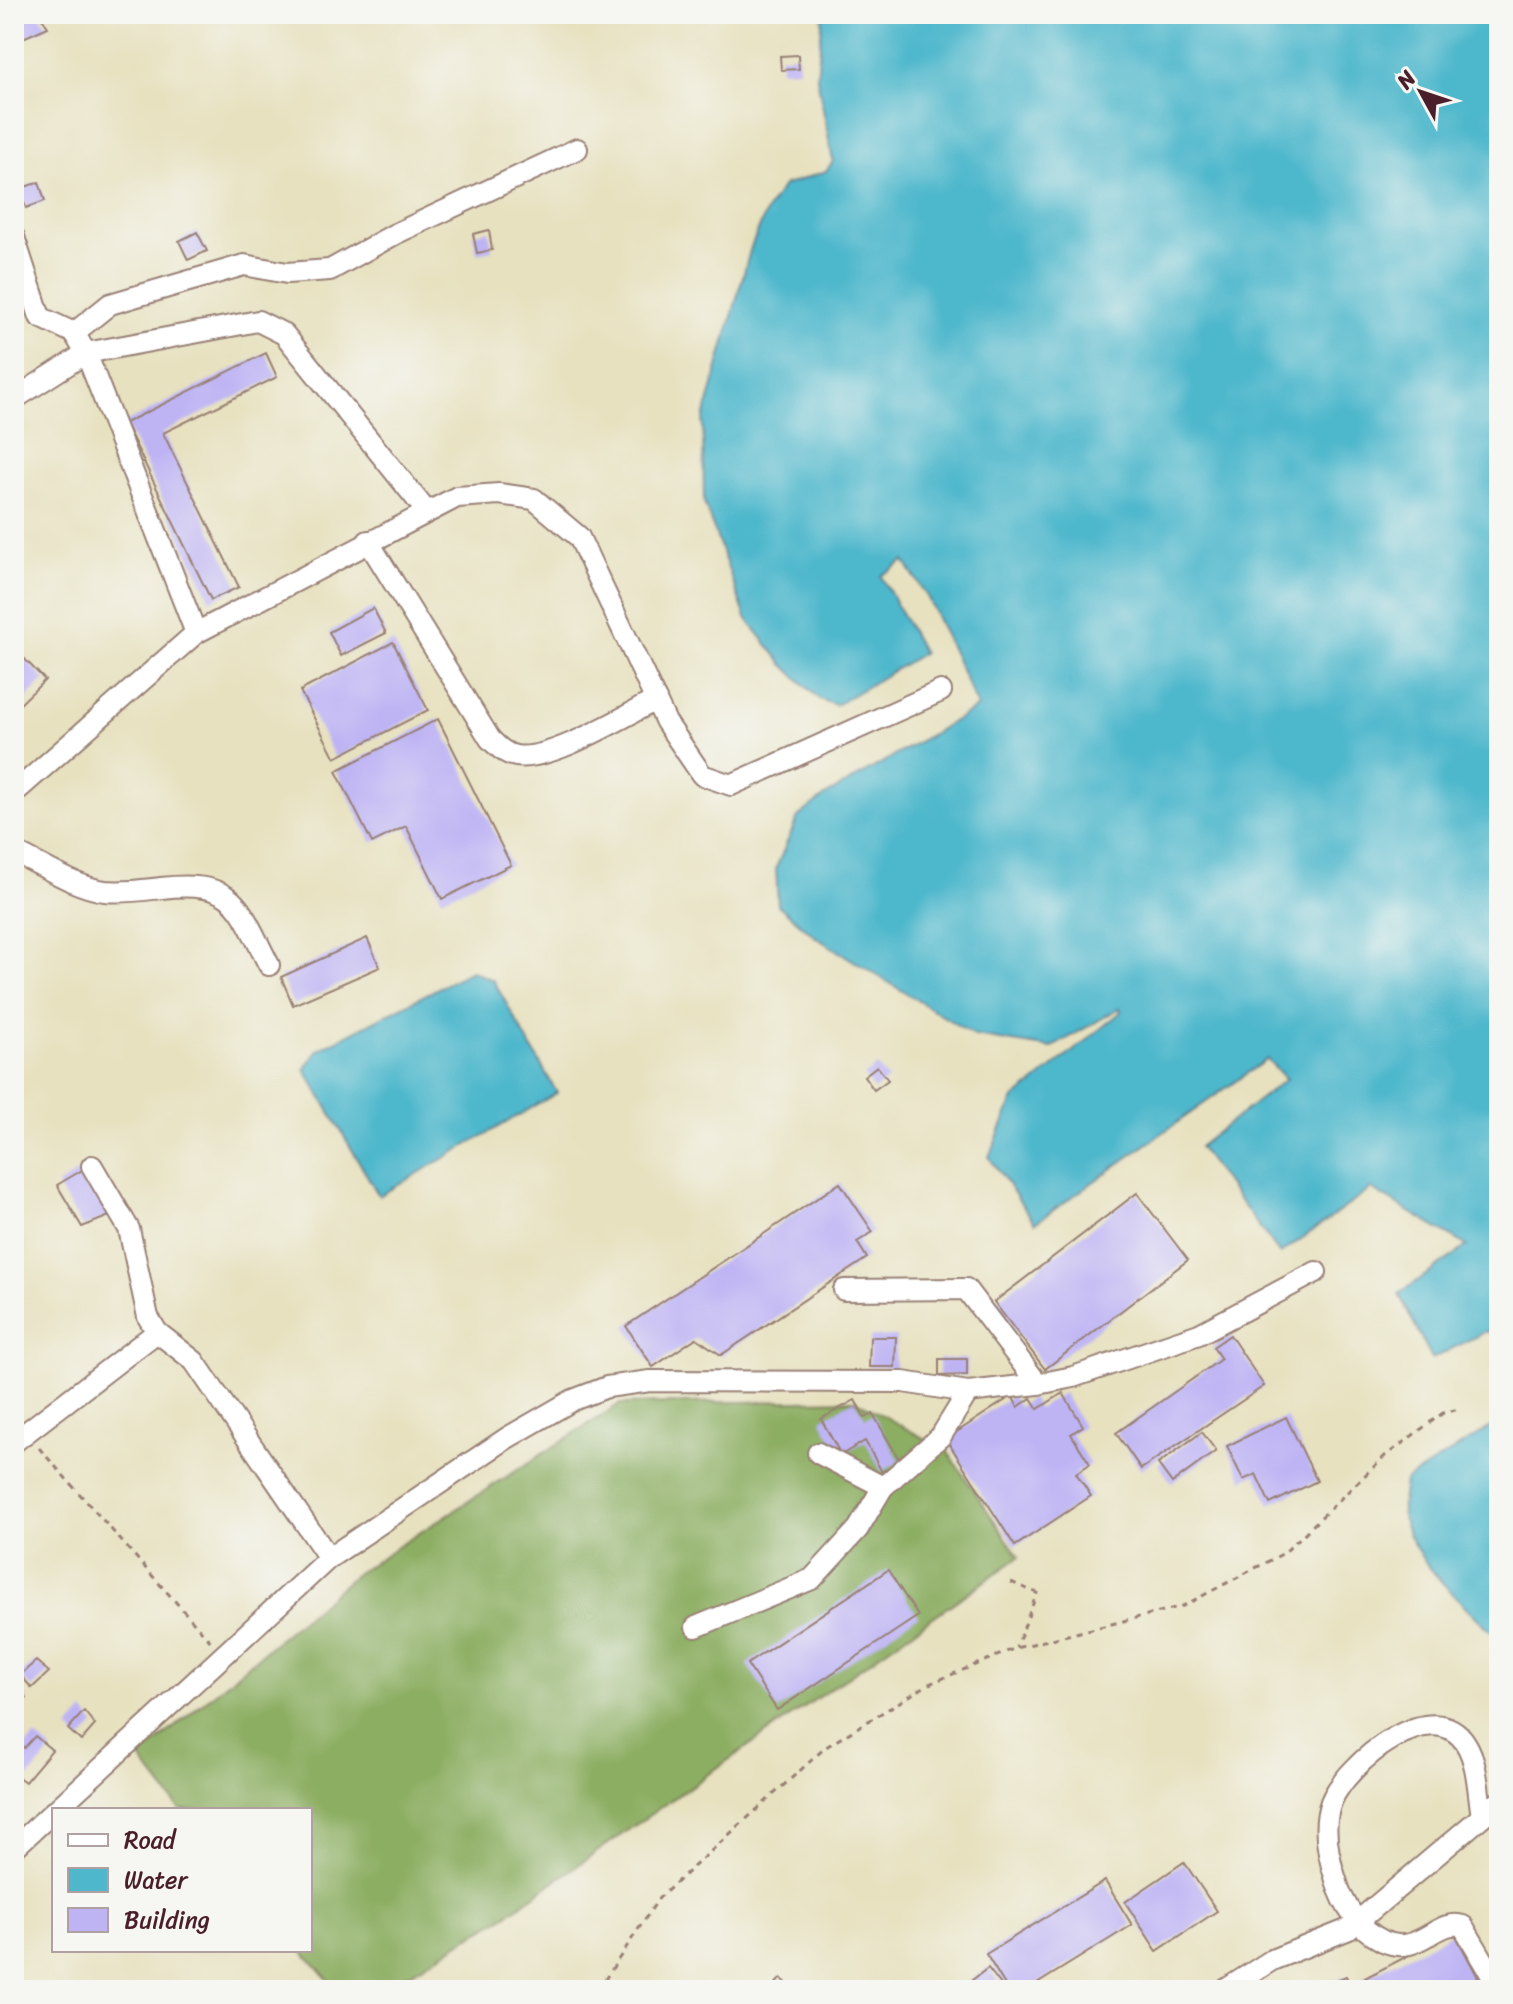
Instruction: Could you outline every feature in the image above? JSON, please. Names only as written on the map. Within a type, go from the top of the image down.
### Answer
[{"type":"street","points":[[74,333],[110,304],[244,265],[287,273],[330,270],[395,234],[577,149]]},
{"type":"street","points":[[14,237],[40,317],[74,333],[86,353],[196,633]]},
{"type":"street","points":[[14,399],[86,353],[258,321],[284,334],[427,512]]},
{"type":"street","points":[[14,793],[196,633],[457,497],[499,494],[534,499],[579,537],[656,700],[702,775],[731,785],[941,691]]},
{"type":"street","points":[[368,541],[490,739],[502,751],[520,757],[564,747],[656,700]]},
{"type":"street","points":[[14,852],[79,884],[104,891],[197,885],[225,893],[245,919],[269,965]]},
{"type":"street","points":[[92,1166],[129,1229],[145,1309],[157,1332],[194,1361],[329,1558]]},
{"type":"street","points":[[58,1808],[329,1558],[507,1438],[573,1400],[607,1387],[650,1381],[903,1382],[968,1392],[1038,1384],[1073,1377],[1199,1334],[1316,1272]]},
{"type":"street","points":[[844,1290],[966,1289],[1038,1384]]},
{"type":"street","points":[[20,1438],[157,1332]]},
{"type":"street","points":[[696,1627],[812,1579],[858,1529],[883,1487],[941,1436],[968,1392]]},
{"type":"street","points":[[818,1453],[883,1487]]},
{"type":"street","points":[[1482,1816],[1472,1759],[1459,1735],[1426,1725],[1396,1737],[1365,1757],[1331,1802],[1326,1831],[1339,1891],[1357,1922],[1382,1940],[1402,1946],[1412,1945],[1450,1925],[1463,1926],[1499,1987]]},
{"type":"street","points":[[1225,1990],[1272,1960],[1336,1936],[1357,1922],[1499,1802]]},
{"type":"street","points":[[14,1848],[52,1814]]},
{"type":"path","points":[[598,1990],[659,1898],[826,1747],[929,1684],[1016,1648],[1183,1606],[1284,1553],[1385,1456],[1443,1413],[1459,1409]]},
{"type":"path","points":[[20,1438],[223,1655]]},
{"type":"path","points":[[1011,1582],[1037,1593],[1016,1648]]},
{"type":"green space","points":[[855,1400],[947,1451],[1019,1557],[505,1916],[382,1990],[337,1990],[304,1952],[312,1952],[312,1808],[178,1808],[139,1757],[357,1573],[620,1404]]},
{"type":"water","points":[[823,14],[1499,14],[1499,1337],[1486,1331],[1432,1359],[1399,1294],[1467,1246],[1371,1189],[1280,1254],[1199,1147],[1286,1079],[1267,1059],[1035,1223],[989,1157],[1013,1100],[1121,1012],[1120,1008],[1051,1048],[975,1036],[817,938],[778,905],[776,868],[798,817],[825,796],[978,707],[928,598],[904,561],[881,576],[923,653],[836,705],[819,699],[783,664],[746,618],[704,502],[703,422],[751,247],[767,210],[783,186],[826,171],[833,161],[817,77]]},
{"type":"water","points":[[471,971],[493,980],[557,1093],[379,1196],[305,1069],[318,1050]]},
{"type":"water","points":[[1499,1418],[1499,1639],[1427,1564],[1406,1529],[1402,1508],[1405,1481],[1489,1428]]},
{"type":"building","points":[[14,14],[39,14],[48,27],[14,42]]},
{"type":"building","points":[[798,55],[799,69],[781,70],[780,56]]},
{"type":"building","points":[[39,182],[45,201],[26,208],[19,189]]},
{"type":"building","points":[[489,230],[492,250],[477,253],[473,234]]},
{"type":"building","points":[[197,232],[207,251],[188,260],[179,241]]},
{"type":"building","points":[[266,353],[277,377],[163,433],[239,587],[211,600],[125,423]]},
{"type":"building","points":[[373,608],[386,633],[341,656],[329,632]]},
{"type":"building","points":[[393,642],[428,710],[335,758],[300,691]]},
{"type":"building","points":[[14,648],[45,680],[14,710]]},
{"type":"building","points":[[438,719],[511,865],[442,899],[406,826],[372,843],[336,771]]},
{"type":"building","points":[[367,938],[380,967],[293,1005],[281,977]]},
{"type":"building","points":[[877,1066],[888,1080],[874,1090],[864,1076]]},
{"type":"building","points":[[89,1166],[117,1213],[82,1227],[57,1185]]},
{"type":"building","points":[[840,1183],[873,1232],[857,1242],[867,1258],[721,1355],[696,1338],[653,1367],[626,1326]]},
{"type":"building","points":[[1137,1193],[1188,1260],[1045,1369],[994,1302]]},
{"type":"building","points":[[1230,1335],[1264,1386],[1141,1469],[1116,1433],[1221,1359],[1213,1347]]},
{"type":"building","points":[[870,1337],[896,1337],[895,1367],[869,1367]]},
{"type":"building","points":[[939,1359],[967,1359],[967,1375],[939,1376]]},
{"type":"building","points":[[1063,1393],[1083,1426],[1071,1434],[1090,1464],[1076,1473],[1091,1496],[1015,1546],[946,1439],[1012,1396],[1018,1407],[1031,1398],[1038,1409]]},
{"type":"building","points":[[855,1400],[865,1418],[873,1414],[900,1461],[882,1472],[865,1441],[841,1455],[821,1419]]},
{"type":"building","points":[[1286,1417],[1317,1481],[1270,1504],[1256,1474],[1243,1480],[1227,1446]]},
{"type":"building","points":[[1202,1432],[1216,1451],[1172,1483],[1158,1464]]},
{"type":"building","points":[[888,1570],[918,1616],[777,1710],[747,1664]]},
{"type":"building","points":[[36,1661],[49,1672],[32,1688],[20,1675]]},
{"type":"building","points":[[14,1683],[27,1698],[14,1707]]},
{"type":"building","points":[[84,1711],[95,1725],[81,1741],[68,1729]]},
{"type":"building","points":[[35,1736],[52,1750],[25,1782],[14,1774],[14,1740],[24,1748]]},
{"type":"building","points":[[1184,1862],[1217,1911],[1157,1951],[1125,1902]]},
{"type":"building","points":[[1105,1881],[1132,1925],[1027,1990],[1008,1990],[986,1954]]},
{"type":"building","points":[[1454,1932],[1480,1981],[1462,1990],[1359,1990],[1355,1983]]},
{"type":"building","points":[[988,1968],[1005,1990],[959,1990]]},
{"type":"building","points":[[1346,1976],[1352,1990],[1311,1990]]},
{"type":"building","points":[[781,1978],[794,1990],[770,1990]]}]
